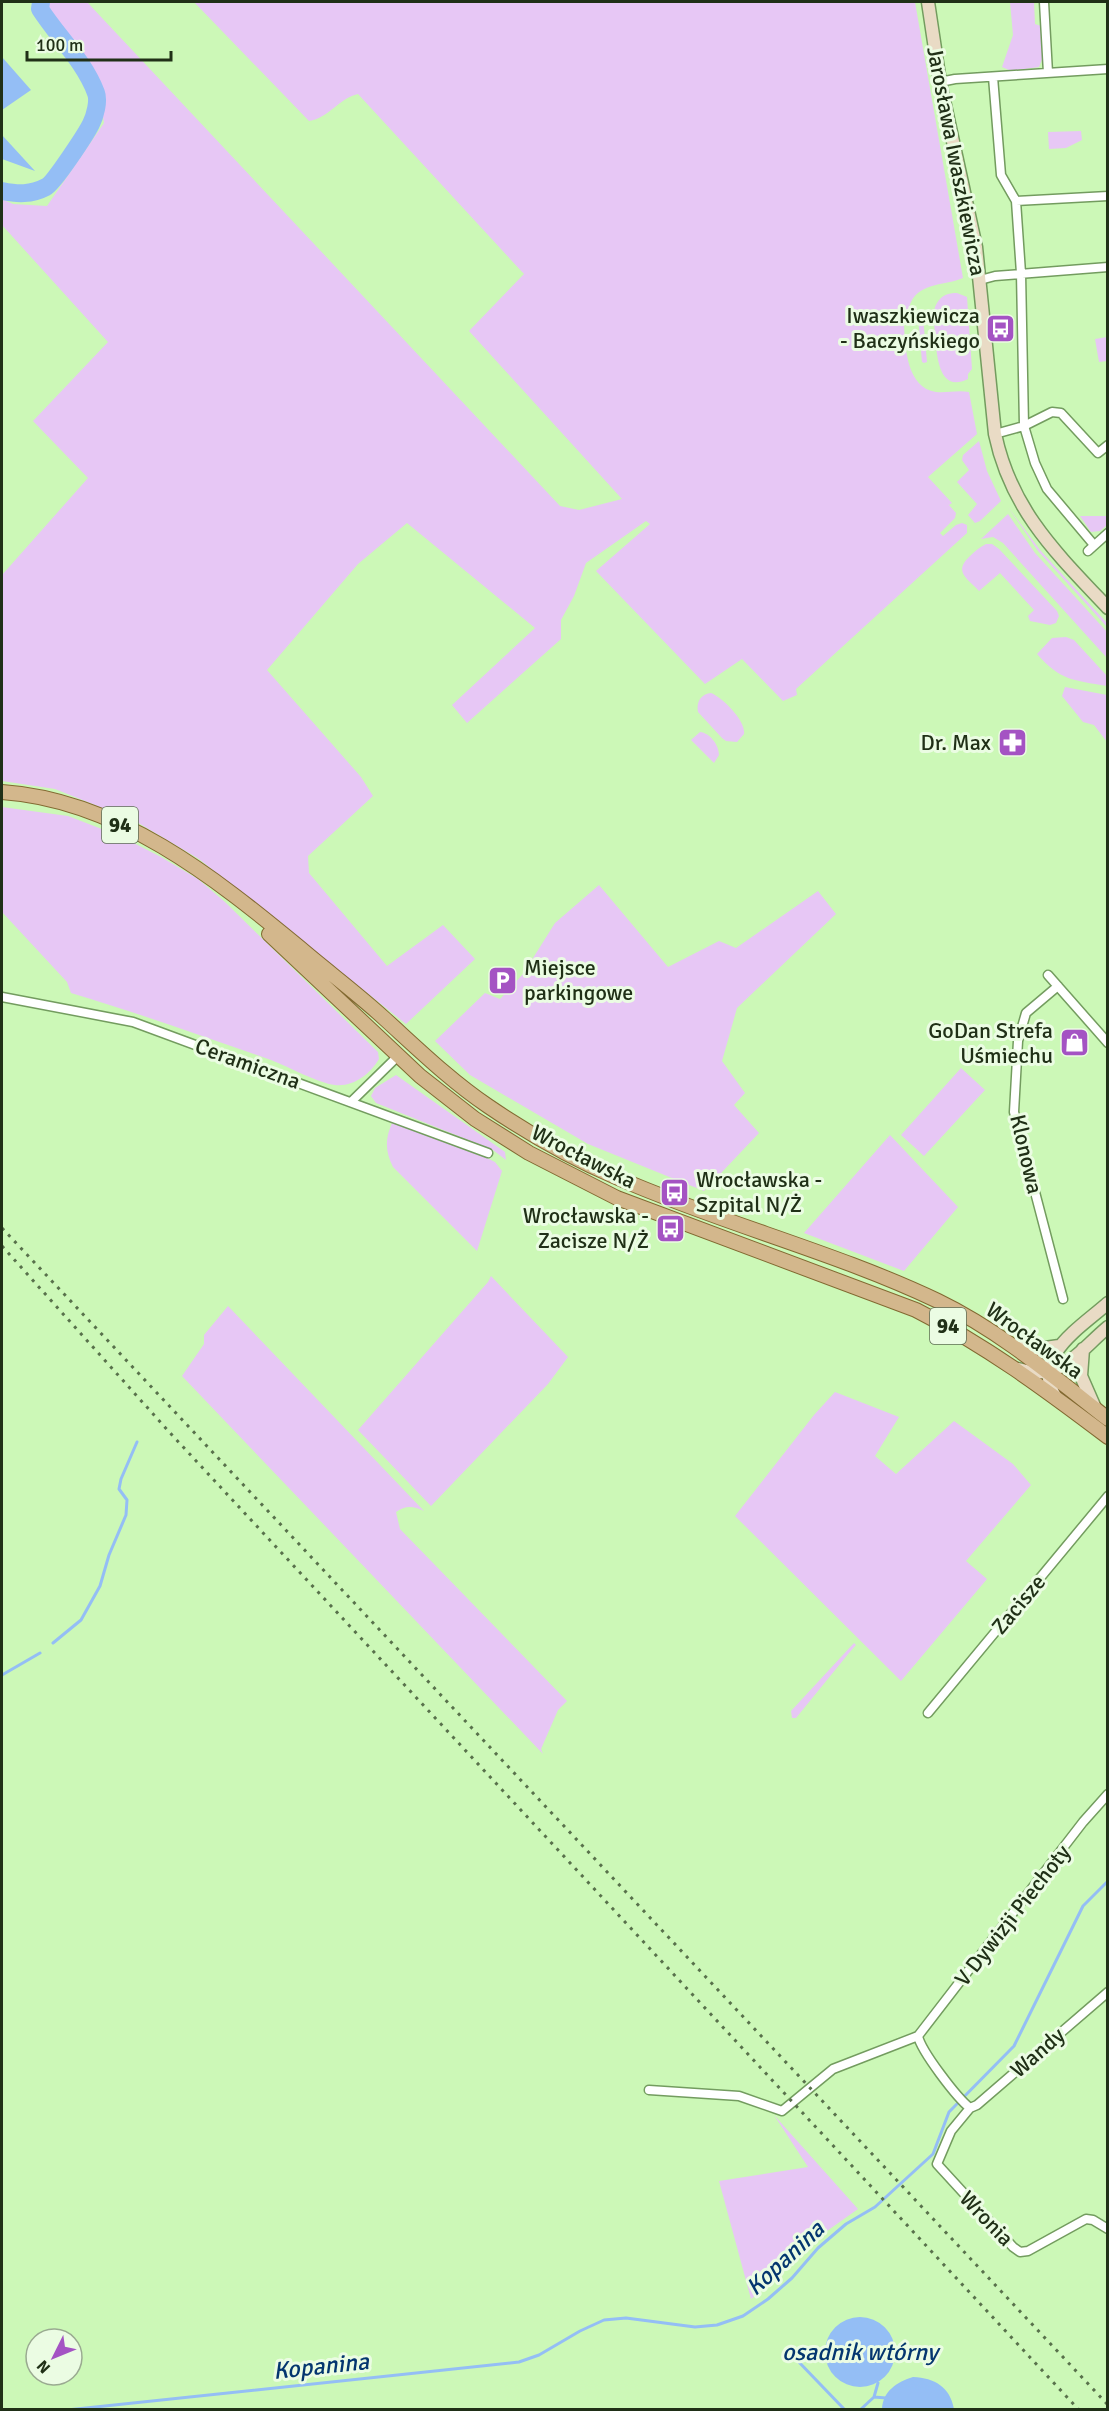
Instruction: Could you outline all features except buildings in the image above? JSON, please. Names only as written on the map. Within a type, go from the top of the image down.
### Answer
[{"type":"main road","name":"Wrocławska","points":[[2,792],[50,801],[108,819],[164,846],[240,899],[371,1007],[452,1079],[485,1104],[538,1138],[621,1180],[904,1286],[963,1315],[1007,1343],[1107,1419]]},
{"type":"main road","name":"Wrocławska","points":[[225,890],[398,1056],[475,1119],[529,1153],[575,1179],[617,1198],[916,1310],[956,1330],[1011,1366],[1107,1437]]},
{"type":"street","name":"Jarosława Iwaszkiewicza","points":[[928,2],[940,82],[976,247],[995,434],[1009,480],[1031,521],[1055,552],[1107,608]]},
{"type":"street","points":[[1044,2],[1048,73]]},
{"type":"street","points":[[940,82],[955,79],[1107,69]]},
{"type":"street","points":[[993,77],[1001,175],[1016,201],[1021,273],[1024,426],[1035,463],[1047,489],[1091,548],[1107,532]]},
{"type":"street","points":[[1016,201],[1107,196]]},
{"type":"street","points":[[980,280],[1021,273],[1107,267]]},
{"type":"street","points":[[995,434],[1024,426],[1052,412],[1061,413],[1098,453],[1107,445]]},
{"type":"street","points":[[1048,975],[1107,1043]]},
{"type":"street","name":"Klonowa","points":[[1058,986],[1026,1013],[1018,1041],[1014,1112],[1064,1299]]},
{"type":"street","name":"Ceramiczna","points":[[2,997],[133,1022],[488,1153]]},
{"type":"street","points":[[352,1101],[398,1056]]},
{"type":"street","points":[[1056,1398],[1048,1386],[1048,1373],[1050,1363],[1059,1346],[1107,1303]]},
{"type":"street","points":[[1011,1366],[1029,1372],[1048,1373],[1059,1368],[1107,1327]]},
{"type":"street","points":[[1007,1343],[1028,1349],[1059,1346]]},
{"type":"street","points":[[1083,1349],[1081,1376],[1096,1410]]},
{"type":"street","name":"Zacisze","points":[[928,1713],[1107,1496]]},
{"type":"street","name":"V Dywizji Piechoty","points":[[918,2036],[1107,1794]]},
{"type":"street","name":"Wandy","points":[[937,2164],[951,2131],[968,2106],[977,2104],[1107,1992]]},
{"type":"street","points":[[649,2090],[739,2096],[782,2111],[833,2069],[918,2036],[927,2054],[968,2106]]},
{"type":"street","name":"Wronia","points":[[937,2164],[957,2188],[1020,2252],[1028,2251],[1086,2219],[1093,2220],[1107,2229]]},
{"type":"shaded area","points":[[43,2],[87,2],[560,506],[579,510],[622,499],[469,331],[524,274],[358,94],[345,99],[322,116],[309,121],[194,2],[915,2],[963,278],[927,288],[915,296],[904,325],[905,345],[913,375],[926,389],[936,392],[969,392],[977,434],[928,477],[952,503],[949,505],[956,513],[955,518],[940,533],[943,536],[962,523],[967,525],[967,533],[796,689],[797,695],[783,701],[742,659],[705,684],[596,571],[650,524],[646,521],[586,563],[574,596],[561,620],[561,639],[467,723],[452,705],[535,628],[407,523],[358,564],[267,670],[361,777],[373,796],[308,856],[309,873],[387,966],[443,925],[475,959],[406,1024],[199,859],[135,821],[55,789],[2,781],[2,575],[88,478],[33,421],[108,342],[2,225],[2,199],[13,204],[47,206],[104,123],[95,75],[87,61],[48,18]]},
{"type":"shaded area","points":[[1010,2],[1034,2],[1035,24],[1041,26],[1043,57],[1039,67],[1011,71],[1002,67],[1013,35]]},
{"type":"shaded area","points":[[1081,131],[1082,140],[1066,148],[1049,149],[1048,132]]},
{"type":"shaded area","points":[[957,293],[967,297],[972,369],[968,374],[968,379],[958,382],[950,381],[941,370],[934,319],[935,307],[939,300],[945,295]]},
{"type":"shaded area","points":[[920,314],[923,317],[927,362],[924,363],[922,362],[918,317]]},
{"type":"shaded area","points":[[1107,337],[1107,361],[1099,362],[1095,339]]},
{"type":"shaded area","points":[[979,441],[987,471],[1001,501],[975,523],[968,515],[977,504],[957,482],[969,470],[962,460],[963,455]]},
{"type":"shaded area","points":[[1008,507],[1040,550],[1107,623],[1107,627],[1038,551]]},
{"type":"shaded area","points":[[1008,514],[1035,553],[1107,632],[1107,658],[1003,543],[993,537],[981,539]]},
{"type":"shaded area","points":[[1080,516],[1107,516],[1107,525],[1100,531],[1091,532]]},
{"type":"shaded area","points":[[986,544],[992,544],[999,549],[1057,611],[1059,616],[1056,623],[1050,625],[1030,621],[1028,616],[1034,610],[1000,573],[979,591],[966,578],[962,571],[965,562]]},
{"type":"shaded area","points":[[1066,637],[1074,640],[1107,676],[1107,686],[1068,678],[1053,670],[1037,654],[1052,638]]},
{"type":"shaded area","points":[[1065,687],[1107,695],[1107,742],[1094,725],[1083,722],[1062,696]]},
{"type":"shaded area","points":[[711,693],[738,717],[744,734],[737,742],[726,741],[722,738],[698,712],[700,699]]},
{"type":"shaded area","points":[[700,732],[710,737],[717,747],[719,755],[714,763],[691,740]]},
{"type":"shaded area","points":[[2,807],[68,816],[120,836],[198,879],[225,902],[378,1052],[379,1059],[375,1065],[355,1082],[342,1085],[328,1084],[271,1060],[71,993],[67,982],[2,912]]},
{"type":"shaded area","points":[[599,885],[668,967],[719,941],[736,948],[818,891],[836,914],[737,1008],[722,1061],[745,1093],[734,1105],[759,1133],[704,1191],[588,1144],[470,1075],[435,1041],[485,993],[500,999],[523,974],[555,923]]},
{"type":"shaded area","points":[[961,1068],[985,1090],[924,1156],[901,1135]]},
{"type":"shaded area","points":[[396,1075],[505,1152],[506,1160],[493,1150],[376,1103],[371,1096],[375,1088]]},
{"type":"shaded area","points":[[397,1122],[483,1156],[495,1162],[502,1171],[477,1251],[393,1167],[388,1156],[387,1140],[392,1123]]},
{"type":"shaded area","points":[[890,1135],[958,1207],[904,1271],[804,1233]]},
{"type":"shaded area","points":[[491,1276],[568,1357],[548,1384],[431,1506],[358,1430]]},
{"type":"shaded area","points":[[228,1306],[424,1511],[410,1507],[396,1512],[400,1529],[567,1701],[558,1710],[541,1749],[543,1754],[182,1376],[204,1344],[204,1335]]},
{"type":"shaded area","points":[[835,1392],[899,1417],[875,1456],[896,1474],[954,1421],[1013,1464],[1031,1485],[966,1561],[987,1579],[901,1681],[735,1516],[814,1415]]},
{"type":"shaded area","points":[[854,1643],[856,1645],[796,1718],[792,1718],[791,1711]]},
{"type":"shaded area","points":[[774,2115],[858,2209],[810,2243],[775,2280],[751,2299],[719,2181],[808,2167]]},
{"type":"water","points":[[2,57],[31,90],[2,110]]},
{"type":"water","points":[[2,135],[35,171],[2,159]]},
{"type":"water","name":"osadnik wtórny","points":[[860,2317],[873,2320],[885,2327],[892,2339],[895,2352],[892,2365],[885,2377],[873,2384],[860,2387],[847,2384],[835,2377],[828,2365],[825,2352],[828,2339],[835,2327],[847,2320]]},
{"type":"water","name":"osadnik wtórny","points":[[913,2377],[928,2379],[940,2385],[949,2395],[954,2409],[882,2409],[888,2392]]},
{"type":"waterway","points":[[2,191],[29,193],[50,184],[88,129],[96,109],[97,96],[91,81],[40,9],[41,2]]},
{"type":"waterway","points":[[53,1643],[81,1620],[100,1586],[109,1555],[126,1515],[127,1500],[119,1489],[137,1442]]},
{"type":"waterway","points":[[2,1675],[40,1653]]},
{"type":"waterway","name":"Kopanina","points":[[67,2410],[519,2362],[539,2355],[604,2320],[626,2318],[695,2327],[717,2325],[743,2316],[768,2299],[792,2278],[818,2248],[846,2224],[875,2207],[933,2154],[949,2112],[1014,2046],[1083,1906],[1108,1881]]},
{"type":"waterway","points":[[795,2358],[845,2410]]},
{"type":"waterway","points":[[874,2397],[878,2383]]},
{"type":"waterway","points":[[860,2410],[874,2397],[886,2398]]},
{"type":"railway","points":[[2,1228],[1108,2405]]},
{"type":"railway","points":[[2,1246],[172,1435],[1079,2410]]},
{"type":"place","name":"Iwaszkiewicza - Baczyńskiego","points":[[1001,328]]},
{"type":"place","name":"Dr. Max","points":[[1012,742]]},
{"type":"place","name":"Miejsce parkingowe","points":[[503,980]]},
{"type":"place","name":"GoDan Strefa Uśmiechu","points":[[1074,1043]]},
{"type":"place","name":"Wrocławska - Szpital N/Ż","points":[[675,1192]]},
{"type":"place","name":"Wrocławska - Zacisze N/Ż","points":[[670,1228]]}]
